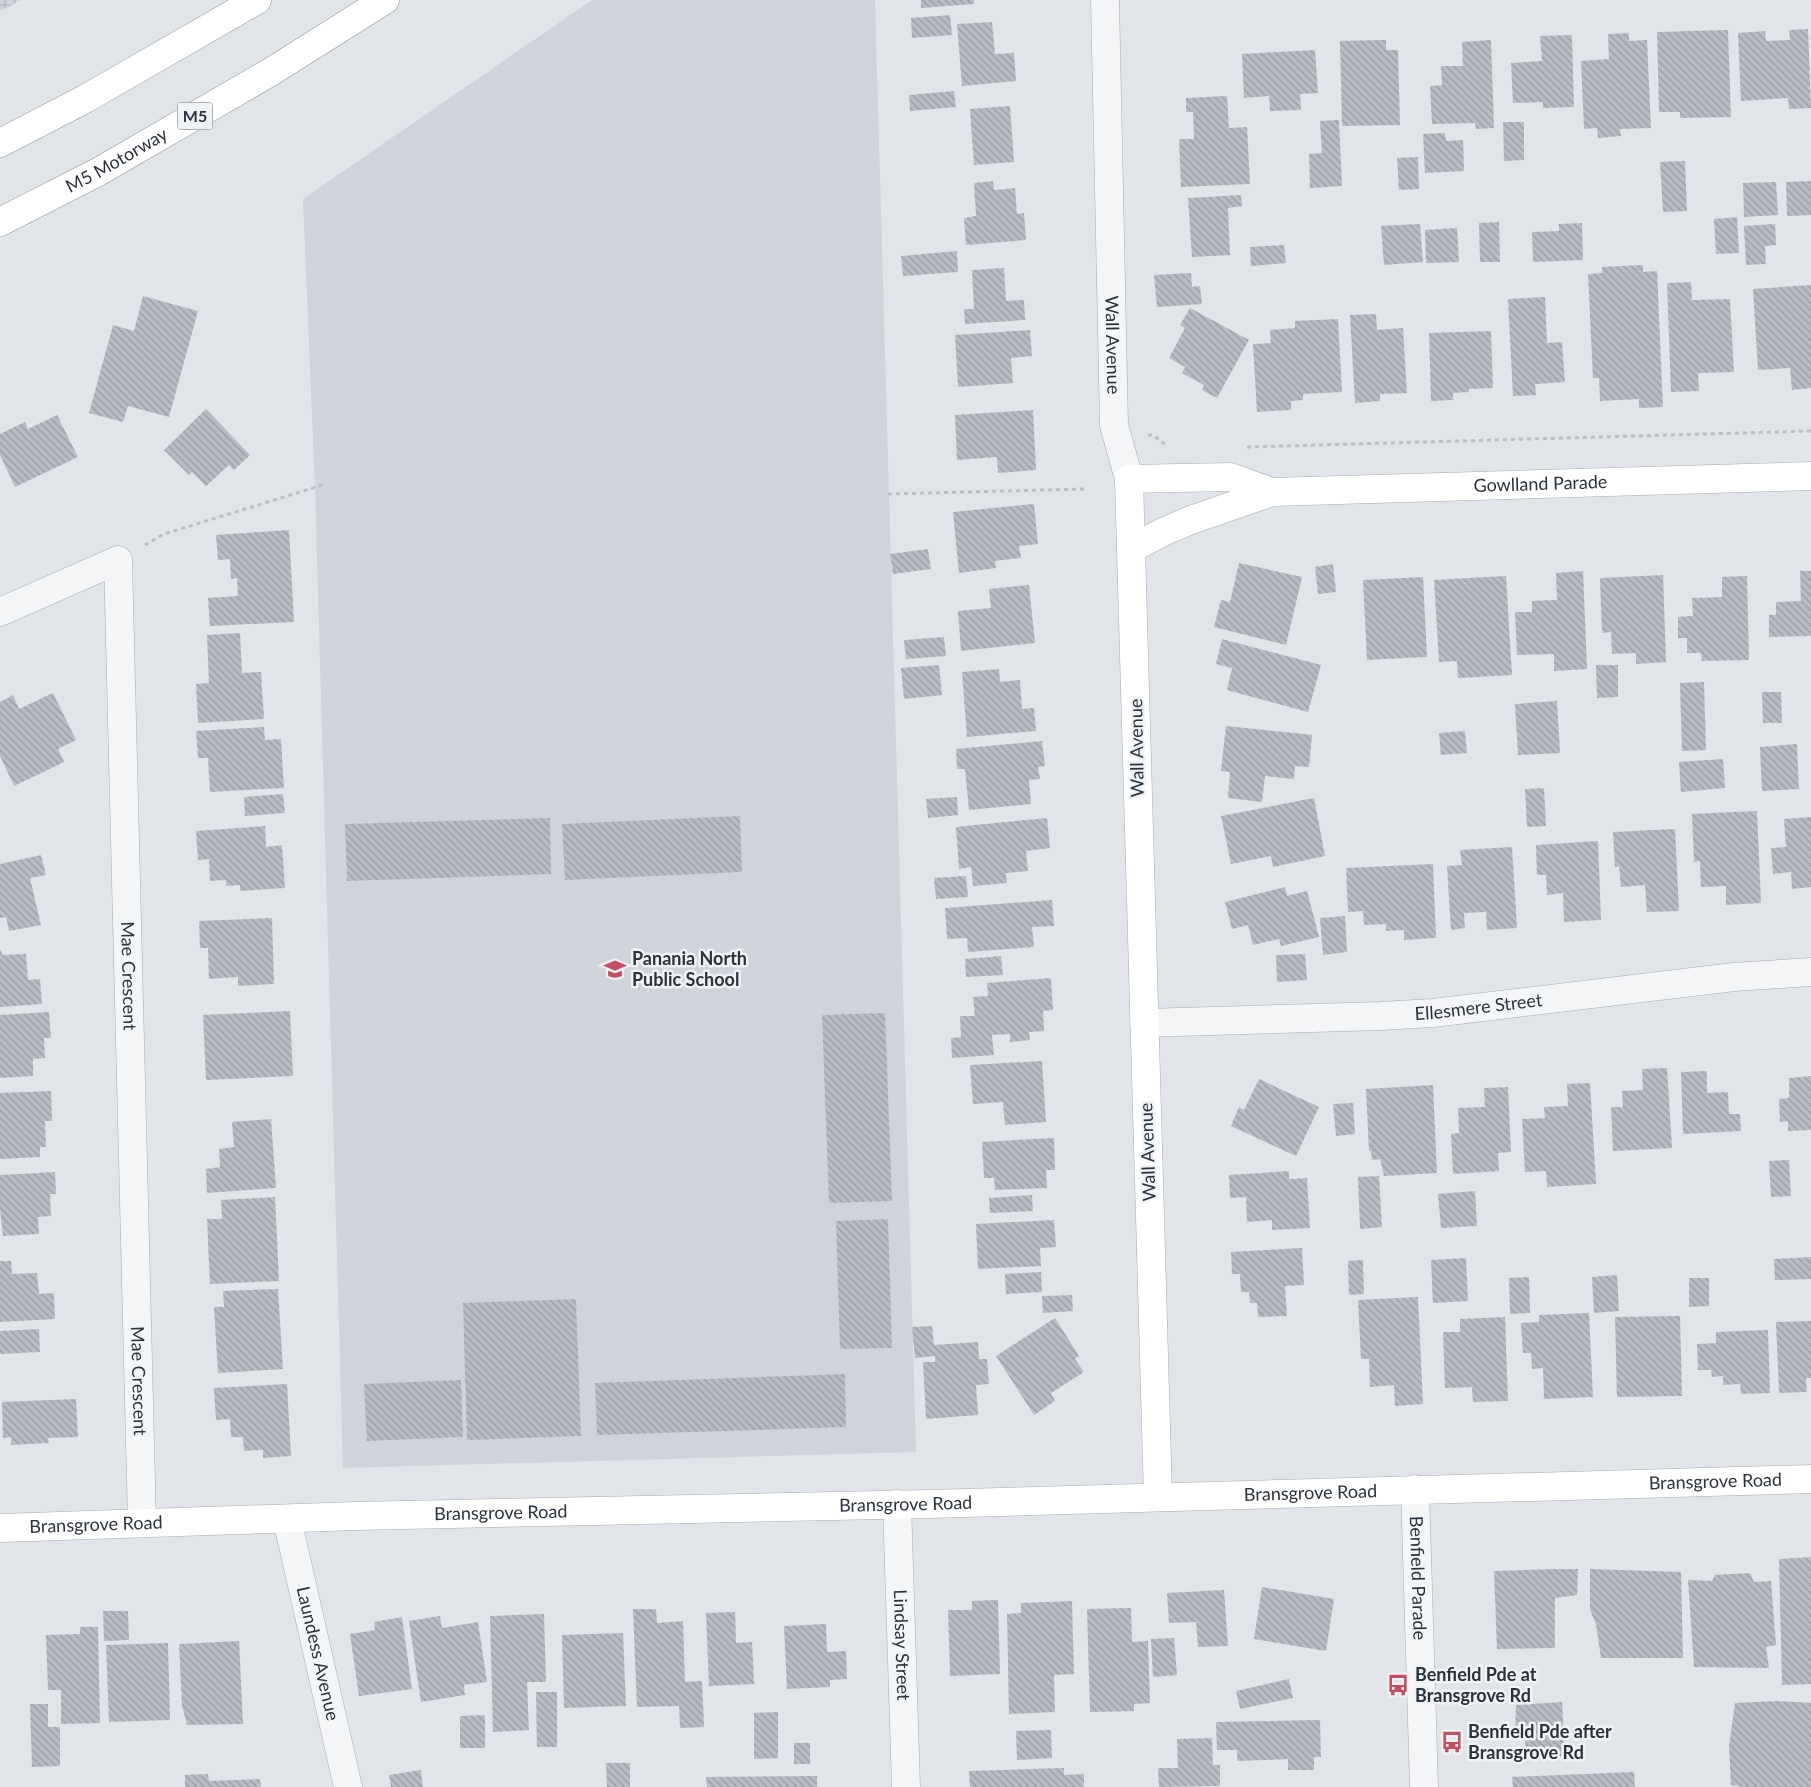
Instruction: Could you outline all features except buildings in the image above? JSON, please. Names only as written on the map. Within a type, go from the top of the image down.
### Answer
[{"type":"main road","points":[[0,143],[85,99],[257,0]]},
{"type":"main road","name":"M5 Motorway","points":[[0,222],[106,167],[269,73],[385,0]]},
{"type":"main road","name":"Gowlland Parade","points":[[1132,549],[1163,532],[1191,520],[1272,492],[1811,476]]},
{"type":"main road","name":"Gowlland Parade","points":[[1129,479],[1230,477],[1272,492]]},
{"type":"main road","name":"Wall Avenue","points":[[1129,479],[1158,1497]]},
{"type":"main road","name":"Bransgrove Road","points":[[0,1528],[142,1522],[1811,1479]]},
{"type":"street","name":"Wall Avenue","points":[[1105,0],[1114,425],[1129,479]]},
{"type":"street","points":[[0,612],[118,560]]},
{"type":"street","name":"Mae Crescent","points":[[118,560],[142,1522]]},
{"type":"street","name":"Ellesmere Street","points":[[1144,1023],[1381,1016],[1433,1012],[1734,977],[1811,972]]},
{"type":"street","name":"Benfield Parade","points":[[1415,1489],[1424,1787]]},
{"type":"street","name":"Lindsay Street","points":[[897,1504],[906,1787]]},
{"type":"street","name":"Laundess Avenue","points":[[287,1519],[348,1787]]},
{"type":"path","points":[[1243,448],[1811,431]]},
{"type":"path","points":[[1117,436],[1153,435],[1170,446]]},
{"type":"path","points":[[118,560],[164,534],[326,484]]},
{"type":"path","points":[[888,494],[1084,489]]},
{"type":"shaded area","points":[[0,0],[21,0],[0,11]]},
{"type":"shaded area","name":"Panania North Public School","points":[[592,0],[875,0],[916,1452],[343,1468],[315,487],[303,199]]},
{"type":"place","name":"Panania North Public School","points":[[615,969]]},
{"type":"place","name":"Benfield Pde at Bransgrove Rd","points":[[1398,1685]]},
{"type":"place","name":"Benfield Pde after Bransgrove Rd","points":[[1452,1742]]}]
